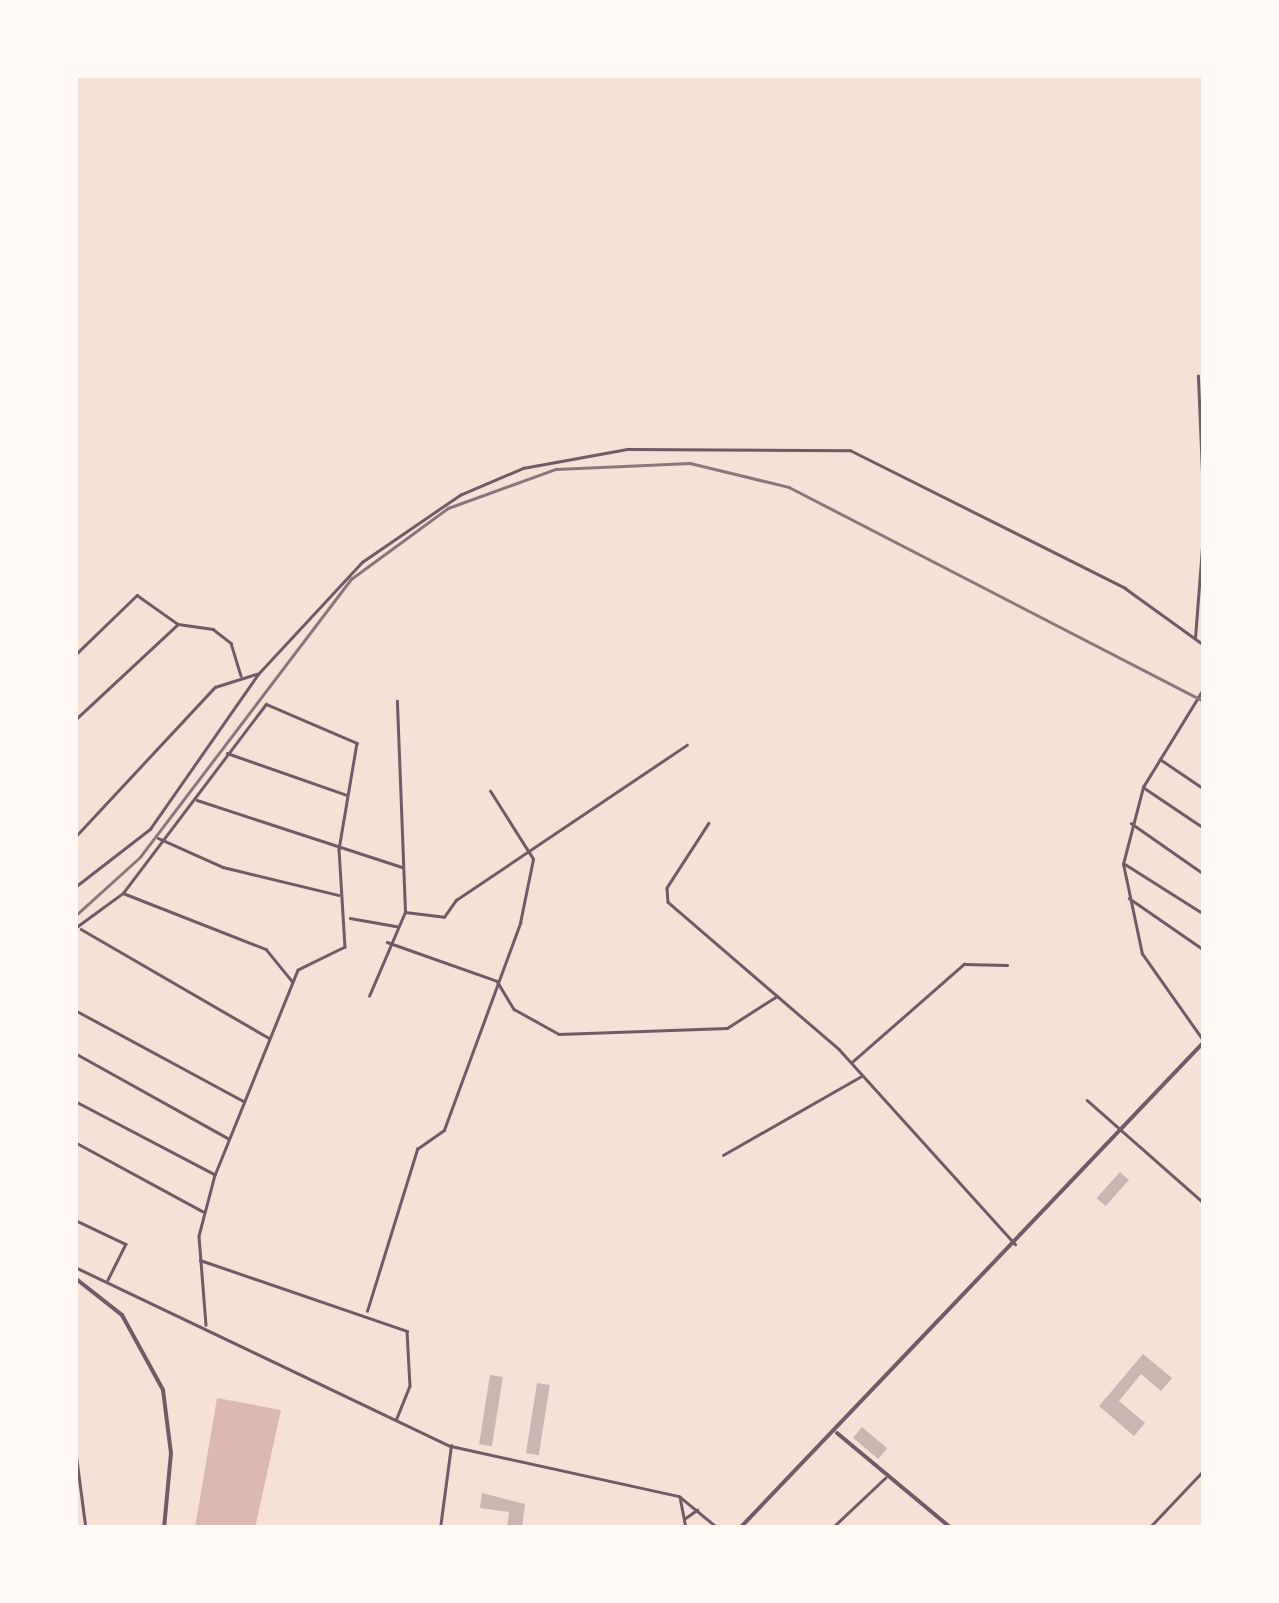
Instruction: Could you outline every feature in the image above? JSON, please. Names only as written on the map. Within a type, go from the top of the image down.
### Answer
[{"type":"street","points":[[1195,638],[1204,520],[1198,376]]},
{"type":"street","points":[[75,887],[150,829],[258,674],[362,562],[460,495],[524,468],[628,450],[850,450],[1125,588],[1204,644]]},
{"type":"street","points":[[75,655],[137,594],[178,624],[222,636],[241,676]]},
{"type":"street","points":[[75,720],[178,624]]},
{"type":"street","points":[[75,837],[215,687],[241,676],[258,674]]},
{"type":"street","points":[[740,1528],[836,1433],[1015,1244],[1120,1126],[1204,1041],[1142,954],[1123,864],[1130,822],[1143,787],[1204,688]]},
{"type":"street","points":[[369,996],[386,942],[404,912],[397,701]]},
{"type":"street","points":[[206,1326],[199,1260],[204,1212],[215,1175],[270,1038],[292,982],[305,960],[345,947],[349,918],[341,894],[338,850],[357,743],[278,702],[226,752],[198,800],[157,838],[123,893],[76,928],[270,1038]]},
{"type":"street","points":[[404,912],[444,917],[530,851],[687,745]]},
{"type":"street","points":[[226,752],[348,795]]},
{"type":"street","points":[[1158,758],[1204,789]]},
{"type":"street","points":[[1143,787],[1204,828]]},
{"type":"street","points":[[367,1312],[417,1148],[444,1130],[520,923],[530,851],[490,790]]},
{"type":"street","points":[[198,800],[338,850],[404,868]]},
{"type":"street","points":[[1130,822],[1204,874]]},
{"type":"street","points":[[709,823],[668,888],[668,902],[850,1063],[1015,1244]]},
{"type":"street","points":[[157,838],[223,867],[341,894]]},
{"type":"street","points":[[1123,864],[1204,914]]},
{"type":"street","points":[[123,893],[266,948],[292,982]]},
{"type":"street","points":[[1128,898],[1204,950]]},
{"type":"street","points":[[349,918],[398,927]]},
{"type":"street","points":[[386,942],[497,980],[514,1009],[559,1034],[727,1028],[777,996]]},
{"type":"street","points":[[850,1063],[964,964],[1006,965]]},
{"type":"street","points":[[75,1010],[244,1102]]},
{"type":"street","points":[[75,1054],[230,1138]]},
{"type":"street","points":[[723,1155],[861,1076]]},
{"type":"street","points":[[1088,1100],[1204,1204]]},
{"type":"street","points":[[75,1101],[215,1175]]},
{"type":"street","points":[[75,1142],[204,1212]]},
{"type":"street","points":[[75,1220],[126,1244],[107,1281]]},
{"type":"street","points":[[199,1260],[367,1312],[412,1337],[397,1420]]},
{"type":"street","points":[[75,1266],[451,1446],[680,1496],[718,1528]]},
{"type":"street","points":[[75,1278],[122,1315],[164,1390],[172,1453],[164,1528]]},
{"type":"street","points":[[836,1433],[952,1528]]},
{"type":"street","points":[[75,1445],[86,1528]]},
{"type":"street","points":[[440,1528],[451,1446]]},
{"type":"street","points":[[1149,1528],[1204,1470]]},
{"type":"street","points":[[832,1528],[888,1475]]},
{"type":"street","points":[[680,1496],[686,1528]]},
{"type":"street","points":[[684,1519],[698,1510]]},
{"type":"shaded area","points":[[217,1398],[281,1410],[255,1528],[195,1528]]},
{"type":"building","points":[[1120,1172],[1129,1180],[1105,1206],[1097,1198]]},
{"type":"building","points":[[1143,1354],[1172,1378],[1161,1391],[1141,1374],[1119,1401],[1145,1423],[1134,1436],[1099,1406]]},
{"type":"building","points":[[490,1375],[503,1377],[492,1446],[479,1444]]},
{"type":"building","points":[[537,1383],[550,1385],[539,1455],[526,1453]]},
{"type":"building","points":[[862,1427],[887,1448],[878,1459],[853,1438]]},
{"type":"building","points":[[482,1493],[525,1504],[522,1528],[507,1528],[509,1512],[480,1508]]},
{"type":"railway","points":[[75,916],[140,857],[351,579],[448,508],[556,469],[690,463],[789,487],[1204,701]]}]
